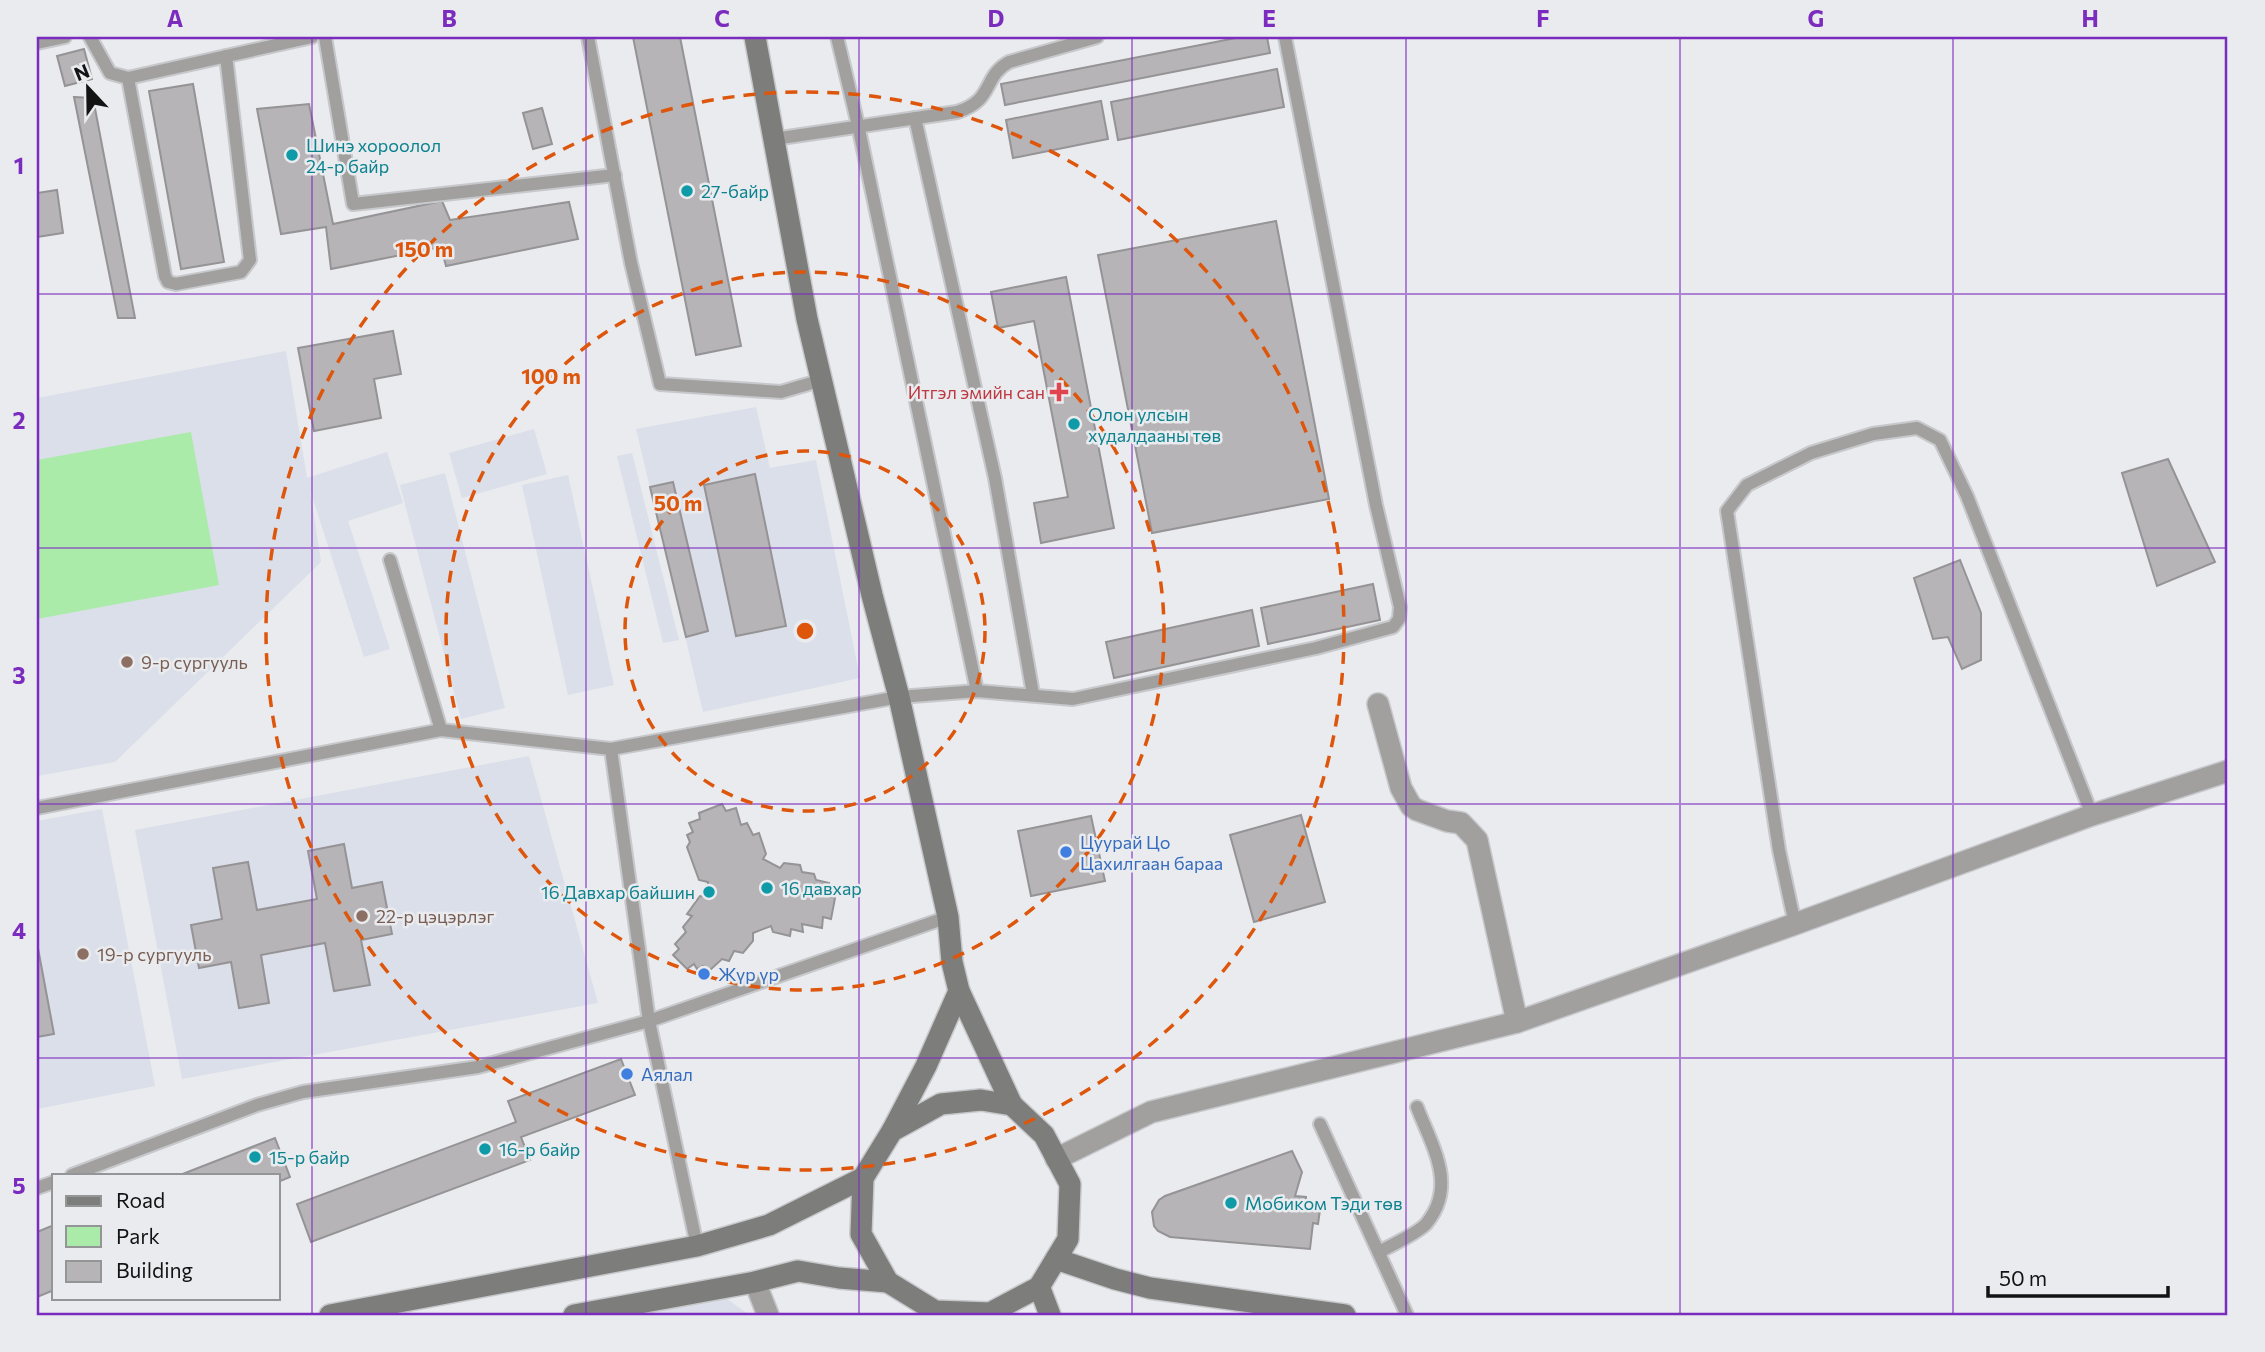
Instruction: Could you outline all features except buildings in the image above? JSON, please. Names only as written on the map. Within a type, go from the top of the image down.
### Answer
[{"type":"main road","points":[[574,1315],[755,1282],[798,1271],[888,1282],[934,1311],[990,1313],[1039,1286],[1068,1239],[1070,1184],[1044,1135],[1012,1105],[959,991],[952,962],[948,917],[899,697],[872,595],[807,319],[755,37]]},
{"type":"main road","points":[[888,1282],[861,1234],[863,1178],[892,1131],[926,1066],[959,991]]},
{"type":"main road","points":[[892,1131],[941,1104],[981,1100],[1012,1105]]},
{"type":"main road","points":[[330,1315],[697,1245],[769,1225],[863,1178]]},
{"type":"main road","points":[[1056,1259],[1115,1279],[1232,1307],[1345,1315]]},
{"type":"main road","points":[[1039,1286],[1049,1315]]},
{"type":"street","points":[[1378,704],[1401,788],[1411,806],[1447,821],[1461,823],[1477,840],[1517,1022]]},
{"type":"street","points":[[1056,1159],[1151,1112],[1517,1022],[1796,924],[2092,815],[2228,771]]},
{"type":"street","points":[[755,1282],[768,1315]]},
{"type":"lane","points":[[37,43],[65,37]]},
{"type":"lane","points":[[90,37],[110,74],[128,78],[313,37]]},
{"type":"lane","points":[[325,37],[353,204],[615,175]]},
{"type":"lane","points":[[589,37],[631,263],[660,384],[782,392],[822,380]]},
{"type":"lane","points":[[837,37],[858,125],[977,691]]},
{"type":"lane","points":[[774,139],[957,112],[971,107],[984,96],[998,68],[1009,62],[1097,37]]},
{"type":"lane","points":[[37,808],[440,730],[611,749],[899,697],[977,691],[1073,699],[1271,658],[1394,626],[1399,619],[1400,607],[1376,505],[1285,37]]},
{"type":"lane","points":[[128,78],[164,276],[168,282],[176,284],[241,272],[250,260],[226,56]]},
{"type":"lane","points":[[915,118],[995,478],[1033,694]]},
{"type":"lane","points":[[1796,924],[1779,850],[1727,511],[1747,485],[1811,453],[1872,434],[1917,428],[1940,440],[1967,496],[2092,815]]},
{"type":"lane","points":[[390,560],[440,730]]},
{"type":"lane","points":[[611,749],[649,1021],[697,1245]]},
{"type":"lane","points":[[75,1174],[257,1105],[303,1092],[478,1067],[649,1021],[948,917]]},
{"type":"lane","points":[[1379,1252],[1425,1226],[1442,1197],[1441,1171],[1417,1107]]},
{"type":"lane","points":[[1320,1124],[1407,1315]]},
{"type":"shaded area","name":"9-р сургууль","points":[[286,351],[307,478],[387,452],[403,503],[348,521],[390,649],[364,657],[310,490],[321,562],[115,762],[37,776],[37,398]]},
{"type":"shaded area","points":[[756,407],[770,468],[816,460],[860,678],[703,712],[636,429]]},
{"type":"shaded area","points":[[534,429],[547,474],[462,498],[449,453]]},
{"type":"shaded area","points":[[632,453],[679,640],[663,643],[617,456]]},
{"type":"shaded area","points":[[445,473],[505,708],[461,719],[400,485]]},
{"type":"shaded area","points":[[568,475],[614,685],[568,695],[522,485]]},
{"type":"shaded area","name":"22-р цэцэрлэг","points":[[529,756],[598,1003],[182,1079],[135,830]]},
{"type":"shaded area","name":"19-р сургууль","points":[[102,809],[155,1086],[37,1109],[37,821]]},
{"type":"shaded area","points":[[726,1298],[749,1315],[638,1315]]},
{"type":"green space","points":[[191,432],[219,585],[37,619],[37,460]]},
{"type":"place","name":"Шинэ хороолол 24-р байр","points":[[292,155]]},
{"type":"place","name":"27-байр","points":[[687,191]]},
{"type":"place","name":"Итгэл эмийн сан","points":[[1059,392]]},
{"type":"place","name":"Олон улсын худалдааны төв","points":[[1074,424]]},
{"type":"place","name":"9-р сургууль","points":[[127,662]]},
{"type":"place","name":"Цуурай Цо Цахилгаан бараа","points":[[1066,852]]},
{"type":"place","name":"16 давхар","points":[[767,888]]},
{"type":"place","name":"16 Давхар байшин","points":[[709,892]]},
{"type":"place","name":"22-р цэцэрлэг","points":[[362,916]]},
{"type":"place","name":"19-р сургууль","points":[[83,954]]},
{"type":"place","name":"Жүр үр","points":[[704,974]]},
{"type":"place","name":"Аялал","points":[[627,1074]]},
{"type":"place","name":"16-р байр","points":[[485,1149]]},
{"type":"place","name":"15-р байр","points":[[255,1157]]},
{"type":"place","name":"Мобиком Тэди төв","points":[[1231,1203]]}]
